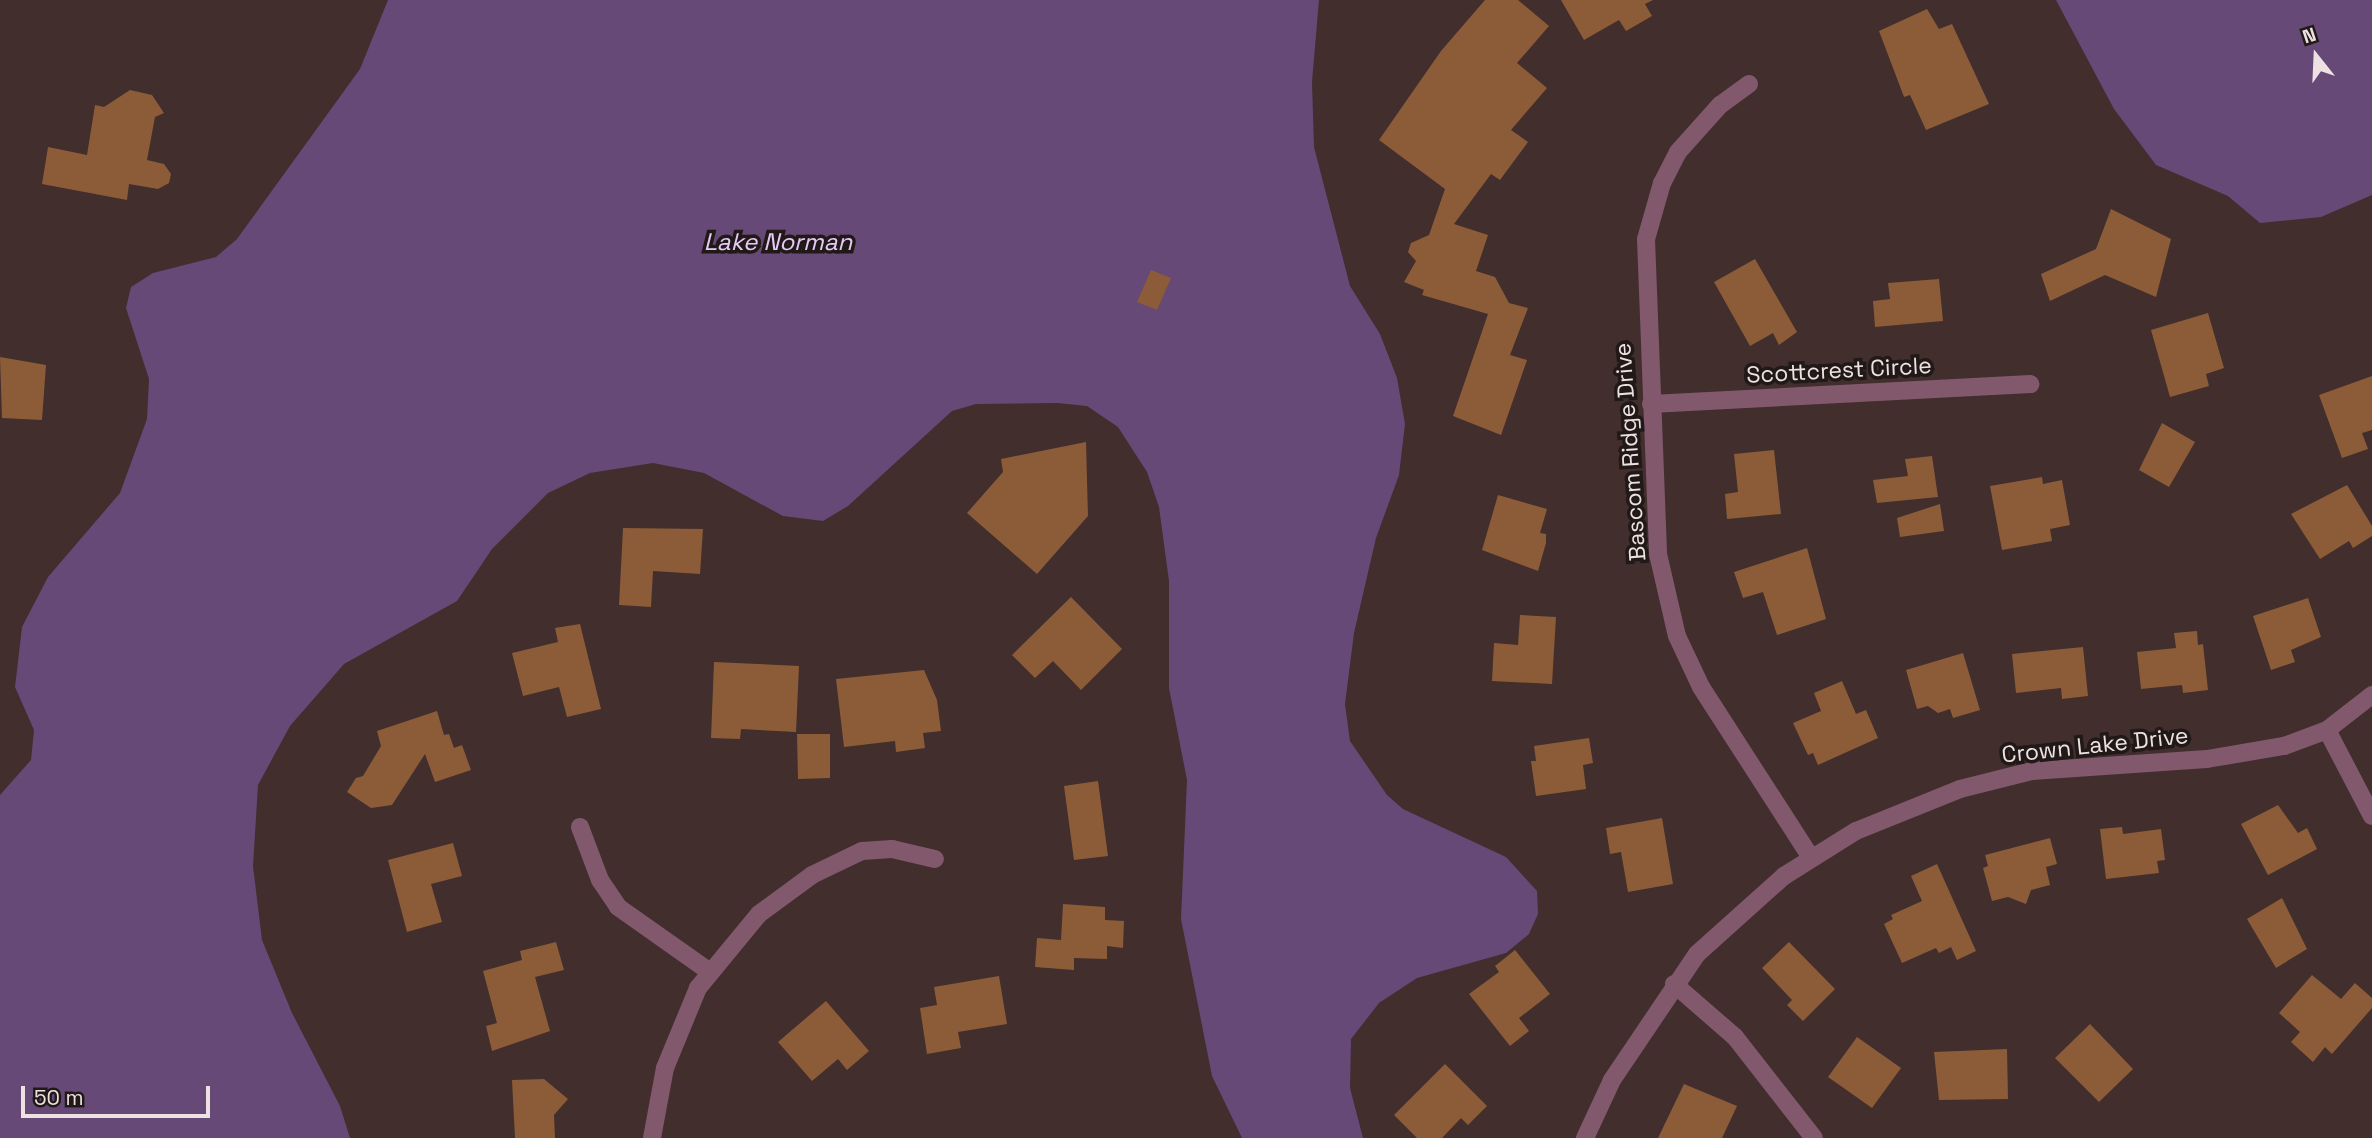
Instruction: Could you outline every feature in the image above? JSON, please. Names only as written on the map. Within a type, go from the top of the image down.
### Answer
[{"type":"street","name":"Bascom Ridge Drive","points":[[1749,84],[1702,123],[1662,183],[1646,239],[1644,270],[1658,554],[1678,636],[1701,687],[1811,858]]},
{"type":"street","name":"Scottcrest Circle","points":[[1651,404],[2031,384]]},
{"type":"street","name":"Crown Lake Drive","points":[[1585,1138],[1612,1080],[1674,984],[1727,922],[1811,858],[1895,813],[1984,782],[2032,771],[2244,755],[2327,730],[2372,695]]},
{"type":"street","points":[[2327,730],[2372,816]]},
{"type":"street","points":[[580,827],[600,880],[618,907],[709,972]]},
{"type":"street","points":[[652,1138],[673,1043],[709,972],[759,914],[839,860],[877,849],[935,859]]},
{"type":"street","points":[[1674,984],[1735,1037],[1814,1138]]},
{"type":"water","name":"Lake Norman","points":[[388,0],[1319,0],[1312,82],[1314,147],[1350,286],[1380,334],[1397,378],[1405,424],[1399,475],[1376,538],[1354,633],[1345,704],[1350,741],[1387,795],[1403,809],[1506,857],[1537,891],[1538,914],[1529,934],[1506,953],[1417,978],[1379,1003],[1351,1039],[1350,1088],[1363,1138],[1242,1138],[1212,1076],[1181,919],[1187,780],[1169,688],[1169,581],[1159,507],[1147,472],[1118,427],[1087,406],[1057,403],[976,404],[952,411],[848,506],[823,521],[783,516],[704,473],[653,463],[590,473],[548,493],[492,549],[457,601],[344,664],[290,726],[258,785],[253,866],[262,940],[292,1013],[340,1106],[350,1138],[0,1138],[0,795],[31,760],[34,730],[15,687],[22,627],[48,577],[120,493],[147,419],[149,379],[126,308],[131,287],[153,273],[216,257],[237,239],[360,69]]},
{"type":"water","points":[[2056,0],[2372,0],[2372,195],[2321,217],[2260,223],[2228,196],[2156,165],[2114,109]]},
{"type":"building","points":[[1485,0],[1518,0],[1549,26],[1517,63],[1547,88],[1511,130],[1528,142],[1500,180],[1491,174],[1454,224],[1488,235],[1476,271],[1495,277],[1509,303],[1528,308],[1510,355],[1527,360],[1501,435],[1453,416],[1488,314],[1422,295],[1424,290],[1404,282],[1416,261],[1408,252],[1411,243],[1429,235],[1445,189],[1379,140],[1441,51]]},
{"type":"building","points":[[1561,0],[1653,0],[1645,4],[1652,16],[1626,31],[1619,20],[1584,40]]},
{"type":"building","points":[[1927,9],[1939,29],[1952,24],[1989,104],[1926,130],[1910,95],[1904,97],[1879,31]]},
{"type":"building","points":[[130,90],[152,95],[164,113],[155,117],[147,160],[164,164],[171,174],[169,183],[158,189],[129,184],[127,200],[42,184],[48,147],[87,155],[95,105],[104,107]]},
{"type":"building","points":[[2111,209],[2171,239],[2156,297],[2105,275],[2050,301],[2041,274],[2096,249]]},
{"type":"building","points":[[1755,259],[1797,332],[1779,345],[1773,333],[1750,346],[1714,282]]},
{"type":"building","points":[[1151,270],[1171,278],[1157,310],[1137,302]]},
{"type":"building","points":[[1939,279],[1943,321],[1875,327],[1873,301],[1890,299],[1888,283]]},
{"type":"building","points":[[2208,313],[2224,368],[2206,374],[2209,386],[2170,397],[2151,330]]},
{"type":"building","points":[[0,357],[46,365],[42,420],[2,418]]},
{"type":"building","points":[[2372,376],[2372,430],[2362,433],[2368,449],[2342,458],[2319,395]]},
{"type":"building","points":[[2162,423],[2195,442],[2169,487],[2139,470]]},
{"type":"building","points":[[1086,442],[1088,516],[1037,574],[967,513],[1003,472],[1001,459]]},
{"type":"building","points":[[1774,450],[1781,514],[1727,519],[1725,494],[1738,492],[1734,454]]},
{"type":"building","points":[[1932,456],[1938,497],[1877,503],[1873,480],[1908,476],[1905,459]]},
{"type":"building","points":[[2042,477],[2043,484],[2062,480],[2070,525],[2050,529],[2052,541],[2002,550],[1990,486]]},
{"type":"building","points":[[2347,485],[2372,526],[2372,536],[2353,548],[2349,541],[2320,559],[2291,514]]},
{"type":"building","points":[[1498,495],[1547,509],[1540,533],[1546,534],[1546,543],[1538,571],[1482,550]]},
{"type":"building","points":[[1940,504],[1944,531],[1900,537],[1897,518]]},
{"type":"building","points":[[623,528],[703,529],[700,574],[653,571],[651,607],[619,605]]},
{"type":"building","points":[[1807,548],[1826,619],[1777,635],[1763,592],[1743,598],[1734,572]]},
{"type":"building","points":[[1071,597],[1122,649],[1081,690],[1053,661],[1035,678],[1012,655]]},
{"type":"building","points":[[2308,598],[2321,637],[2291,650],[2295,662],[2271,670],[2253,616]]},
{"type":"building","points":[[1520,615],[1556,617],[1552,684],[1492,681],[1494,643],[1518,645]]},
{"type":"building","points":[[580,624],[601,709],[567,717],[559,687],[523,696],[512,653],[558,642],[555,628]]},
{"type":"building","points":[[2197,631],[2198,645],[2203,644],[2208,690],[2183,693],[2182,685],[2141,689],[2137,652],[2176,648],[2174,633]]},
{"type":"building","points":[[2083,647],[2088,696],[2062,699],[2061,688],[2016,693],[2012,654]]},
{"type":"building","points":[[1963,653],[1980,710],[1953,718],[1950,709],[1938,713],[1928,706],[1917,709],[1906,670]]},
{"type":"building","points":[[714,662],[799,666],[796,732],[741,729],[740,739],[711,738]]},
{"type":"building","points":[[924,670],[937,700],[941,731],[923,733],[925,748],[896,752],[895,741],[844,747],[836,679]]},
{"type":"building","points":[[1842,681],[1856,714],[1866,710],[1878,738],[1818,765],[1813,753],[1808,755],[1793,723],[1821,711],[1814,693]]},
{"type":"building","points":[[437,711],[444,735],[449,734],[454,748],[462,745],[471,770],[435,782],[425,754],[392,805],[371,808],[347,792],[356,778],[363,776],[381,746],[377,731]]},
{"type":"building","points":[[797,734],[830,734],[830,778],[798,779]]},
{"type":"building","points":[[1589,738],[1593,763],[1583,765],[1586,789],[1536,796],[1531,761],[1536,761],[1534,746]]},
{"type":"building","points":[[1098,781],[1108,856],[1074,860],[1064,786]]},
{"type":"building","points":[[2278,805],[2298,833],[2307,828],[2317,849],[2268,875],[2241,824]]},
{"type":"building","points":[[1662,818],[1673,884],[1628,892],[1621,852],[1610,854],[1606,828]]},
{"type":"building","points":[[2122,827],[2123,834],[2161,829],[2165,860],[2157,861],[2159,873],[2106,879],[2100,829]]},
{"type":"building","points":[[2050,838],[2057,864],[2046,867],[2050,885],[2031,890],[2026,904],[2008,897],[1992,901],[1983,868],[1988,866],[1985,855]]},
{"type":"building","points":[[453,843],[462,876],[431,884],[442,922],[407,932],[388,860]]},
{"type":"building","points":[[1937,864],[1976,951],[1957,960],[1951,947],[1939,953],[1936,948],[1902,963],[1884,924],[1893,919],[1891,915],[1922,901],[1911,876]]},
{"type":"building","points":[[2282,898],[2307,949],[2276,968],[2247,919]]},
{"type":"building","points":[[1063,904],[1105,907],[1105,920],[1124,921],[1123,948],[1107,946],[1107,959],[1074,958],[1074,970],[1035,967],[1037,938],[1061,940]]},
{"type":"building","points":[[556,942],[564,970],[535,977],[550,1031],[492,1051],[486,1026],[497,1023],[483,971],[522,960],[520,951]]},
{"type":"building","points":[[1789,942],[1835,989],[1803,1021],[1787,1005],[1792,1000],[1762,968]]},
{"type":"building","points":[[1515,950],[1550,994],[1519,1018],[1529,1031],[1510,1046],[1469,994],[1499,972],[1495,966]]},
{"type":"building","points":[[2312,975],[2341,999],[2355,983],[2372,998],[2372,1008],[2332,1054],[2325,1047],[2313,1062],[2291,1042],[2300,1032],[2279,1013]]},
{"type":"building","points":[[999,976],[1007,1024],[958,1032],[961,1048],[927,1054],[920,1008],[937,1005],[934,987]]},
{"type":"building","points":[[826,1001],[869,1051],[847,1070],[838,1059],[812,1081],[778,1042]]},
{"type":"building","points":[[2090,1024],[2133,1069],[2099,1102],[2055,1058]]},
{"type":"building","points":[[1857,1037],[1901,1068],[1872,1108],[1828,1077]]},
{"type":"building","points":[[2007,1049],[2008,1099],[1939,1100],[1934,1052]]},
{"type":"building","points":[[1445,1064],[1487,1106],[1468,1125],[1461,1118],[1442,1138],[1417,1138],[1394,1115]]},
{"type":"building","points":[[544,1079],[568,1099],[554,1115],[555,1138],[515,1138],[512,1080]]},
{"type":"building","points":[[1684,1084],[1737,1106],[1722,1138],[1658,1138]]}]
